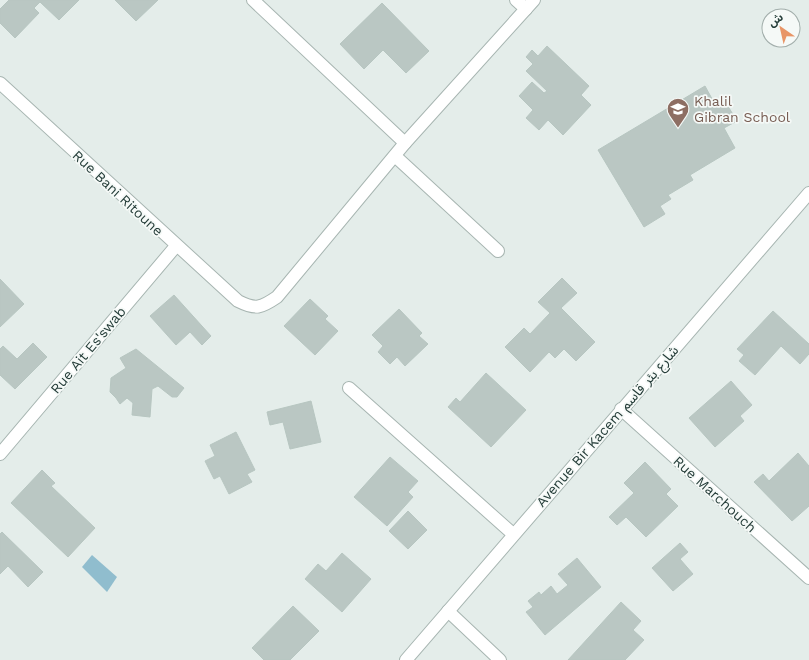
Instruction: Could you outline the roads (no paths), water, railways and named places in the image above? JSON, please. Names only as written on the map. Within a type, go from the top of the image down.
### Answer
[{"type":"street","points":[[253,0],[405,143]]},
{"type":"street","points":[[498,251],[395,156],[405,143],[530,5],[516,0]]},
{"type":"street","name":"Rue Bani Ritoune","points":[[0,83],[176,246],[238,301],[251,308],[263,306],[276,297],[395,156]]},
{"type":"street","name":"Avenue Bir Kacem شارع بئر قاسم","points":[[406,660],[512,534],[809,193]]},
{"type":"street","name":"Rue Ait Es'swab","points":[[0,454],[176,246]]},
{"type":"street","points":[[350,388],[512,534]]},
{"type":"street","name":"Rue Marchouch","points":[[621,409],[809,578]]},
{"type":"street","points":[[448,611],[500,660]]},
{"type":"water","points":[[92,555],[117,577],[107,592],[82,567]]},
{"type":"place","name":"Khalil Gibran School","points":[[678,128]]}]
